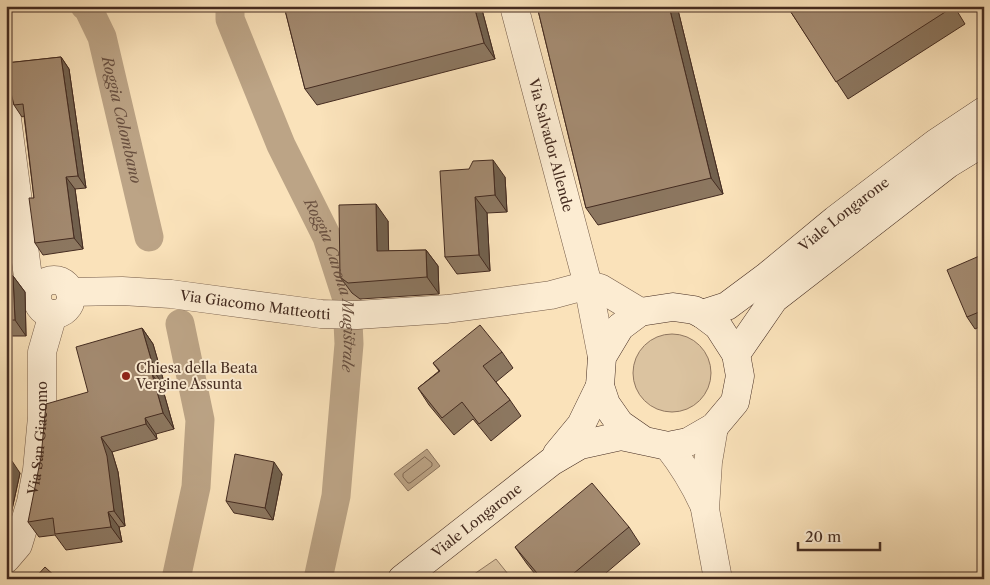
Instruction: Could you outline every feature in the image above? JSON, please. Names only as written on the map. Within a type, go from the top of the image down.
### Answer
[{"type":"street","name":"Via Salvador Allende","points":[[514,6],[588,285],[602,357]]},
{"type":"street","points":[[6,111],[26,278],[38,294],[39,304],[47,312],[58,314],[68,308],[71,297],[70,292],[61,282],[26,278]]},
{"type":"street","name":"Viale Longarone","points":[[702,314],[726,306],[766,277],[835,220],[936,143],[984,111]]},
{"type":"street","name":"Viale Longarone","points":[[736,354],[774,298],[948,164],[984,142]]},
{"type":"street","points":[[588,285],[600,288],[640,312]]},
{"type":"street","name":"Via Giacomo Matteotti","points":[[70,292],[122,291],[172,294],[321,314],[357,314],[447,309],[551,295],[588,285]]},
{"type":"street","points":[[655,443],[688,442],[714,427],[735,402],[740,376],[736,354],[718,326],[694,310],[673,307],[640,312],[620,327],[602,357],[600,386],[613,417],[620,424],[655,443],[694,482],[705,509],[718,579]]},
{"type":"street","name":"Via San Giacomo","points":[[6,559],[18,545],[31,502],[37,470],[42,417],[42,352],[53,314]]},
{"type":"street","name":"Viale Longarone","points":[[551,462],[581,425],[600,386]]},
{"type":"street","points":[[705,509],[708,462],[714,427]]},
{"type":"street","name":"Viale Longarone","points":[[402,579],[551,462],[580,445],[621,436],[655,443]]},
{"type":"shaded area","points":[[672,334],[687,337],[700,345],[708,358],[711,373],[708,388],[700,401],[687,409],[672,412],[657,409],[644,401],[636,388],[633,373],[636,358],[644,345],[657,337]]},
{"type":"shaded area","points":[[496,559],[512,579],[467,579]]},
{"type":"water","points":[[427,449],[440,466],[408,491],[394,474]]},
{"type":"building","points":[[284,6],[474,6],[484,43],[305,89]]},
{"type":"building","points":[[537,6],[669,6],[711,178],[586,208]]},
{"type":"building","points":[[787,6],[953,6],[953,7],[836,82]]},
{"type":"building","points":[[61,57],[78,176],[66,177],[74,238],[35,243],[29,198],[34,198],[23,104],[14,105],[10,89],[6,87],[6,63]]},
{"type":"building","points":[[493,160],[495,195],[475,197],[479,255],[445,257],[440,171],[469,169],[473,161]]},
{"type":"building","points":[[376,204],[377,251],[426,250],[427,277],[348,283],[340,277],[339,205]]},
{"type":"building","points":[[984,254],[984,310],[967,317],[947,270]]},
{"type":"building","points":[[6,271],[13,276],[15,320],[6,320]]},
{"type":"building","points":[[480,325],[502,352],[483,366],[510,400],[479,424],[462,402],[442,418],[418,388],[440,371],[433,363]]},
{"type":"building","points":[[142,328],[155,373],[152,374],[163,413],[145,418],[146,424],[101,437],[107,456],[114,511],[108,512],[111,527],[55,534],[53,518],[28,522],[41,457],[46,404],[88,392],[76,347]]},
{"type":"building","points":[[235,454],[274,462],[265,508],[226,501]]},
{"type":"building","points":[[6,461],[12,461],[6,487]]},
{"type":"building","points":[[592,483],[629,527],[567,579],[542,579],[515,547]]},
{"type":"building","points":[[45,567],[58,579],[34,579]]},
{"type":"waterway","name":"Roggia Colombano","points":[[85,6],[88,8],[102,37],[149,237]]},
{"type":"waterway","name":"Roggia Carona Magistrale","points":[[230,6],[230,19],[281,145],[327,237],[347,299],[349,344],[336,496],[318,579]]},
{"type":"waterway","name":"Roggia Colombano","points":[[176,579],[196,487],[200,420],[180,324]]},
{"type":"place","name":"Chiesa della Beata Vergine Assunta","points":[[126,376]]}]
